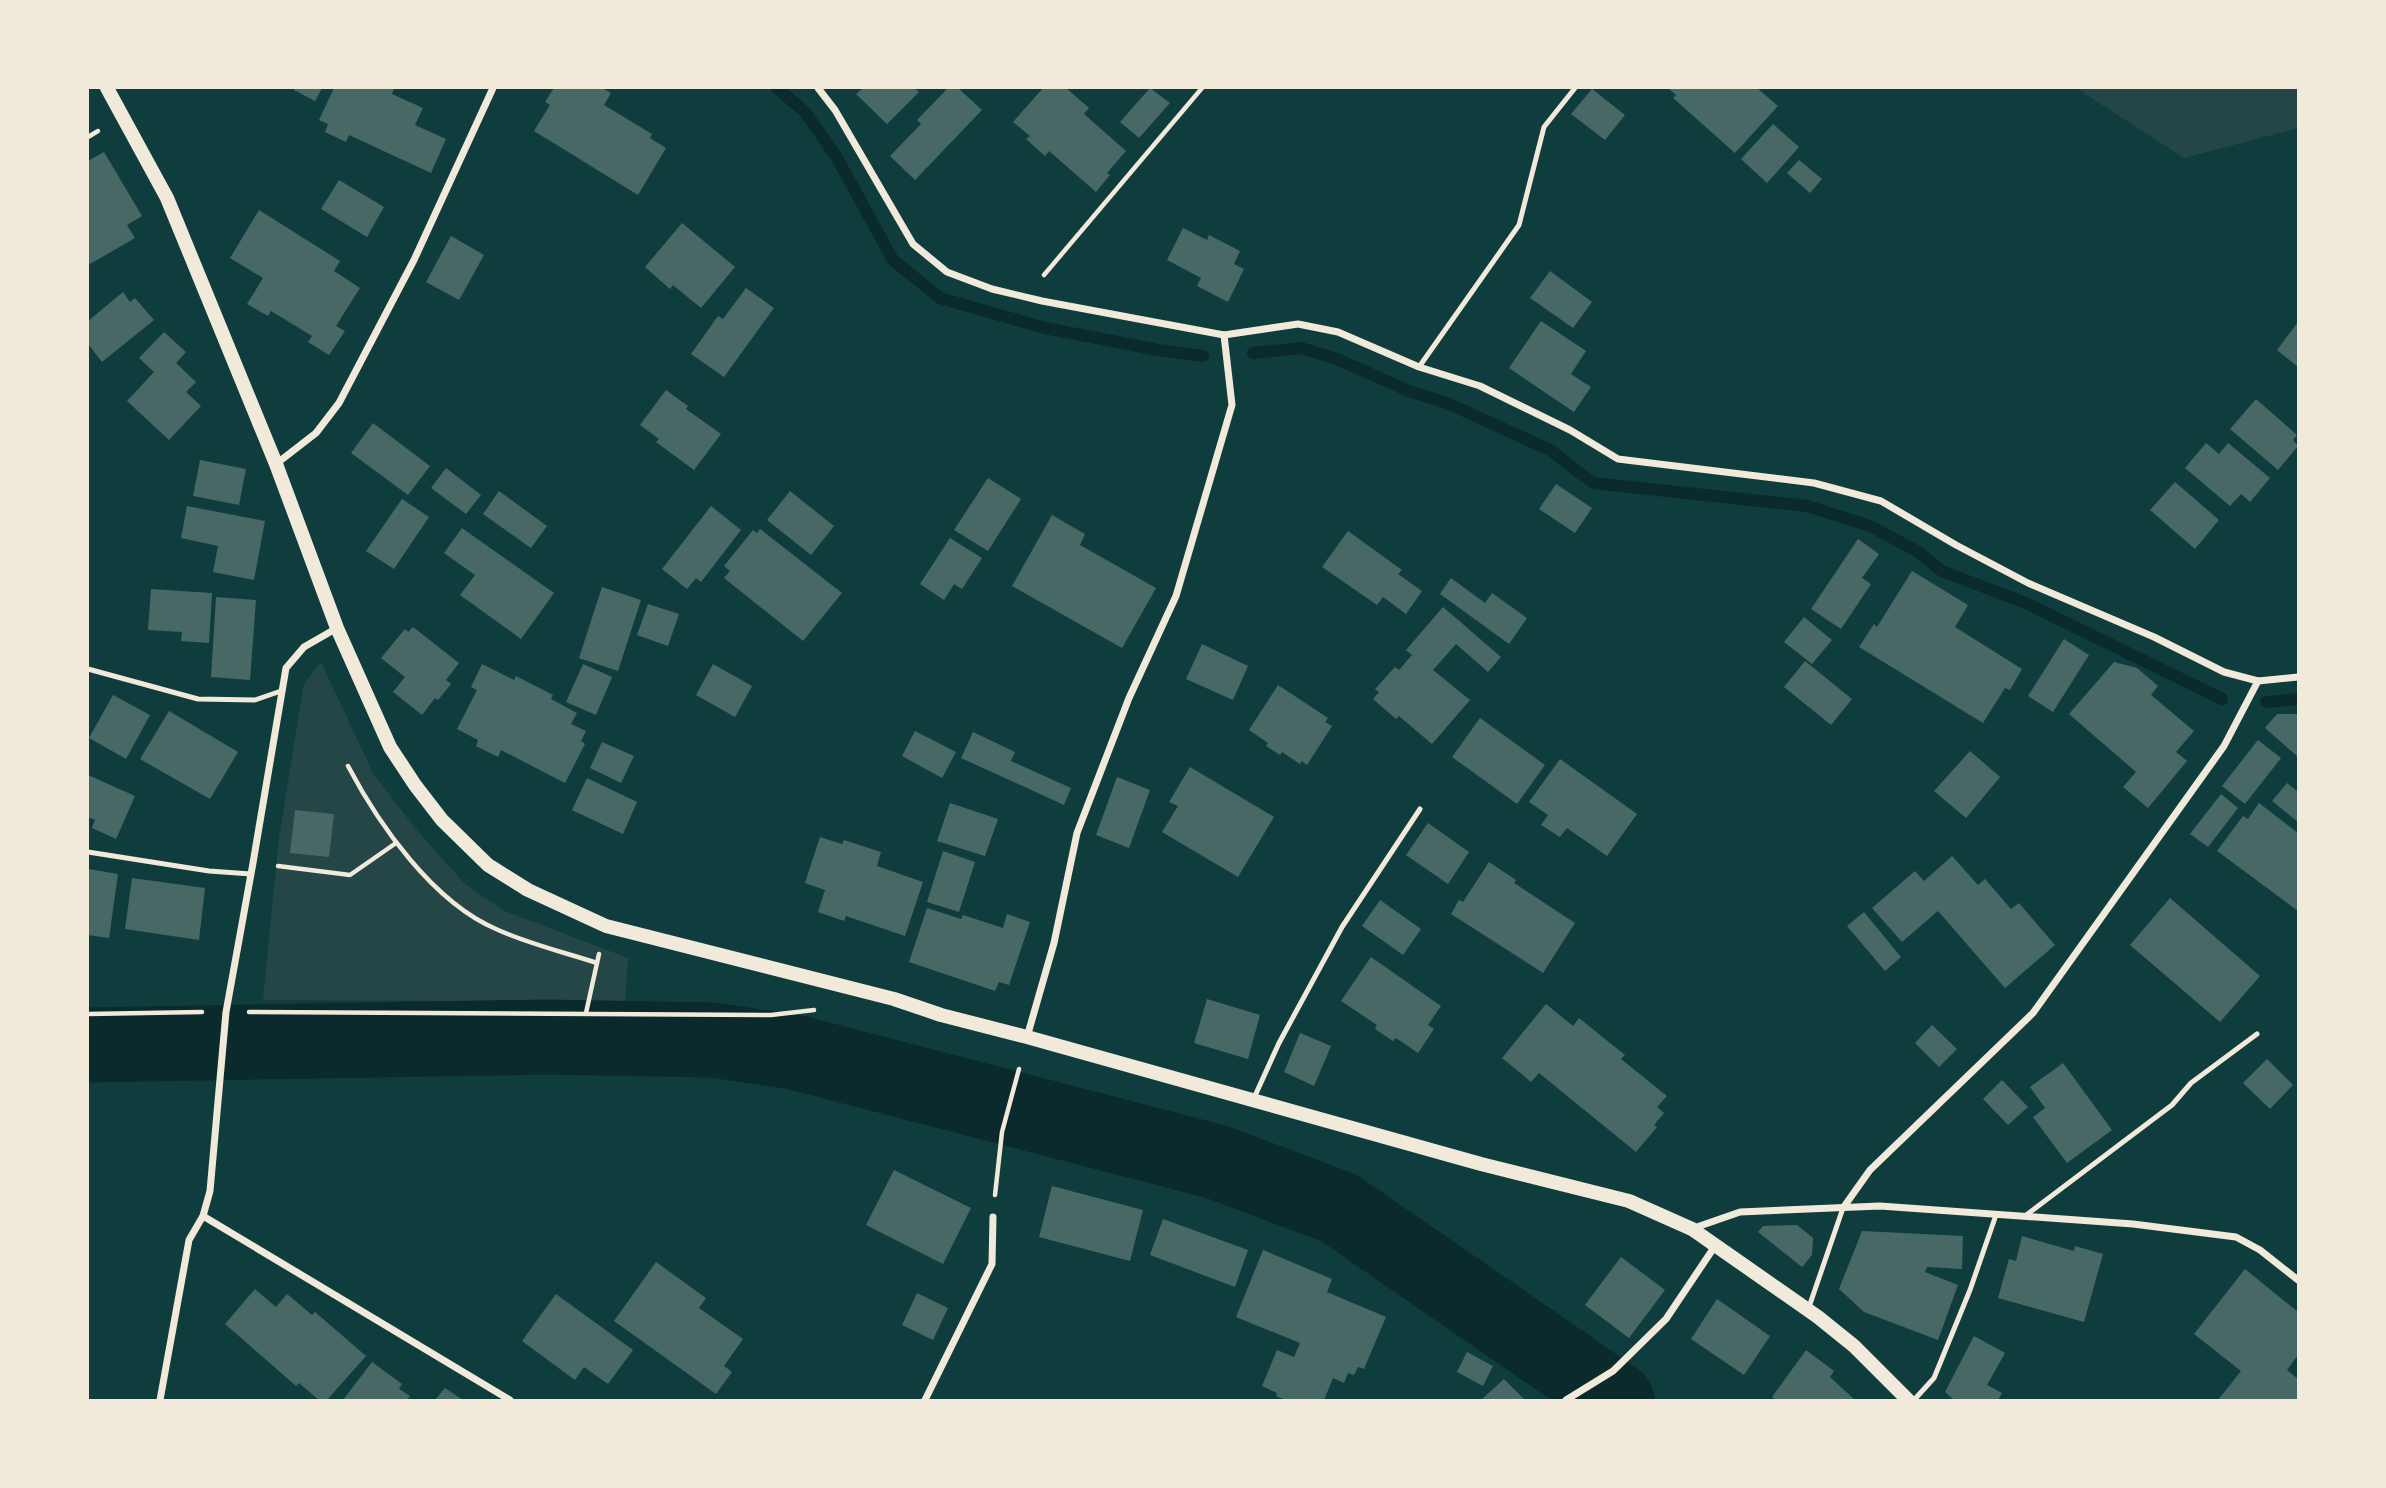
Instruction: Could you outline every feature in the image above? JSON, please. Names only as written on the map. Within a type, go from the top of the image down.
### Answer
[{"type":"main road","points":[[107,88],[167,198],[276,464],[337,628],[390,747],[442,820],[488,865],[528,890],[606,926],[894,999],[941,1015],[1480,1164],[1629,1201],[1692,1229],[1808,1310],[1854,1346],[1908,1401]]},
{"type":"street","points":[[276,464],[316,433],[339,403],[414,260],[493,88]]},
{"type":"street","points":[[818,88],[835,110],[912,244],[947,272],[992,289],[1026,297],[1224,335],[1298,324],[1338,332],[1419,367],[1480,386],[1570,430],[1618,459],[1814,483],[1881,501],[2028,583],[2154,637],[2224,672],[2258,681],[2298,677]]},
{"type":"street","points":[[1027,1037],[1054,943],[1077,833],[1129,698],[1177,597],[1232,405],[1224,335]]},
{"type":"street","points":[[160,1401],[189,1240],[204,1216],[210,1191],[225,1014],[286,668],[304,647],[337,628]]},
{"type":"street","points":[[1843,1208],[1870,1170],[2033,1013],[2224,746],[2258,681]]},
{"type":"street","points":[[1692,1229],[1740,1212],[1880,1206],[2133,1224],[2236,1237],[2260,1250],[2298,1280]]},
{"type":"street","points":[[204,1216],[510,1401]]},
{"type":"street","points":[[925,1401],[992,1264],[993,1217]]},
{"type":"street","points":[[1566,1401],[1613,1371],[1666,1319],[1715,1246]]},
{"type":"lane","points":[[1419,367],[1519,225],[1544,127],[1575,88]]},
{"type":"lane","points":[[88,669],[198,699],[255,700],[281,691]]},
{"type":"lane","points":[[1252,1100],[1279,1043],[1342,927],[1420,809]]},
{"type":"lane","points":[[88,852],[209,871],[251,874]]},
{"type":"lane","points":[[2025,1216],[2172,1105],[2191,1083],[2257,1034]]},
{"type":"lane","points":[[1808,1310],[1843,1208]]},
{"type":"lane","points":[[1914,1401],[1934,1378],[1970,1290],[1996,1214]]},
{"type":"path","points":[[1026,297],[1202,88]]},
{"type":"path","points":[[253,863],[350,875],[396,843]]},
{"type":"path","points":[[586,1013],[597,963]]},
{"type":"path","points":[[88,1014],[771,1015]]},
{"type":"path","points":[[993,1217],[1002,1132],[1018,1072]]},
{"type":"shaded area","points":[[2076,88],[2298,88],[2298,128],[2184,158]]},
{"type":"shaded area","points":[[321,662],[373,773],[415,828],[463,882],[502,910],[628,958],[625,1002],[263,1000],[279,838],[304,684]]},
{"type":"building","points":[[322,88],[315,101],[294,90]]},
{"type":"building","points":[[334,88],[394,88],[392,94],[423,108],[415,125],[446,139],[431,173],[349,135],[346,142],[325,132],[328,124],[319,120]]},
{"type":"building","points":[[554,88],[602,88],[611,93],[604,105],[652,134],[650,138],[666,148],[638,195],[534,131],[550,105],[545,102]]},
{"type":"building","points":[[863,88],[914,88],[919,92],[887,124],[856,94]]},
{"type":"building","points":[[948,88],[958,88],[982,110],[915,180],[890,156],[921,124],[917,120]]},
{"type":"building","points":[[1043,88],[1066,88],[1089,108],[1084,114],[1126,151],[1107,173],[1110,175],[1096,192],[1049,151],[1045,156],[1026,139],[1030,136],[1013,122]]},
{"type":"building","points":[[1150,88],[1170,103],[1139,138],[1120,122]]},
{"type":"building","points":[[1668,88],[1757,88],[1778,106],[1735,153],[1673,98],[1676,95]]},
{"type":"building","points":[[1592,89],[1625,115],[1605,140],[1571,114]]},
{"type":"building","points":[[1773,124],[1799,147],[1767,183],[1741,159]]},
{"type":"building","points":[[104,152],[142,216],[127,225],[135,238],[90,264],[88,161]]},
{"type":"building","points":[[1799,160],[1822,179],[1810,193],[1787,173]]},
{"type":"building","points":[[339,180],[384,207],[367,237],[321,209]]},
{"type":"building","points":[[259,210],[340,261],[334,271],[360,288],[336,326],[345,331],[329,355],[308,342],[312,336],[271,311],[268,316],[247,304],[263,278],[230,258]]},
{"type":"building","points":[[682,223],[735,267],[701,308],[673,285],[670,289],[645,267]]},
{"type":"building","points":[[1183,228],[1207,240],[1209,235],[1240,251],[1234,264],[1244,269],[1228,302],[1197,286],[1201,278],[1167,260]]},
{"type":"building","points":[[451,236],[484,255],[459,300],[426,282]]},
{"type":"building","points":[[1550,271],[1592,302],[1573,328],[1530,298]]},
{"type":"building","points":[[746,288],[774,308],[724,377],[691,354],[718,316],[723,319]]},
{"type":"building","points":[[123,292],[130,302],[135,298],[154,320],[102,362],[88,344],[88,321]]},
{"type":"building","points":[[1541,321],[1586,351],[1571,374],[1591,387],[1574,412],[1509,368]]},
{"type":"building","points":[[2298,322],[2298,367],[2277,350]]},
{"type":"building","points":[[164,332],[186,352],[176,363],[196,382],[186,392],[201,406],[169,440],[127,401],[154,372],[139,358]]},
{"type":"building","points":[[666,390],[688,406],[686,409],[721,434],[694,470],[656,442],[659,439],[640,425]]},
{"type":"building","points":[[2256,399],[2297,435],[2293,440],[2298,446],[2278,470],[2230,429]]},
{"type":"building","points":[[373,423],[430,466],[408,495],[351,453]]},
{"type":"building","points":[[2206,443],[2219,454],[2228,443],[2270,478],[2250,502],[2241,494],[2230,506],[2185,468]]},
{"type":"building","points":[[200,460],[246,469],[239,505],[193,496]]},
{"type":"building","points":[[446,468],[481,495],[466,514],[431,488]]},
{"type":"building","points":[[988,478],[1021,499],[988,551],[954,530]]},
{"type":"building","points":[[2175,482],[2219,520],[2195,549],[2150,510]]},
{"type":"building","points":[[1556,484],[1592,508],[1575,533],[1539,509]]},
{"type":"building","points":[[499,491],[547,526],[531,548],[483,514]]},
{"type":"building","points":[[790,491],[834,526],[811,555],[767,520]]},
{"type":"building","points":[[402,499],[429,517],[394,569],[366,551]]},
{"type":"building","points":[[187,506],[265,521],[254,580],[213,572],[218,546],[181,538]]},
{"type":"building","points":[[711,506],[741,530],[701,582],[696,578],[687,589],[662,569]]},
{"type":"building","points":[[1052,515],[1085,534],[1080,545],[1156,588],[1122,648],[1012,586]]},
{"type":"building","points":[[462,528],[554,593],[521,639],[460,595],[475,575],[444,553]]},
{"type":"building","points":[[760,529],[842,593],[803,641],[724,578],[730,571],[724,566],[753,530],[757,533]]},
{"type":"building","points":[[1348,531],[1402,570],[1398,574],[1422,591],[1406,614],[1383,597],[1377,605],[1322,567]]},
{"type":"building","points":[[950,538],[982,558],[962,589],[954,584],[944,600],[920,584]]},
{"type":"building","points":[[1858,539],[1879,554],[1862,578],[1871,584],[1841,629],[1811,609]]},
{"type":"building","points":[[1912,571],[1968,605],[1955,627],[2022,669],[2010,690],[2005,688],[1983,723],[1859,647],[1874,624],[1877,627]]},
{"type":"building","points":[[1451,578],[1485,603],[1492,593],[1527,618],[1509,644],[1440,594]]},
{"type":"building","points":[[602,587],[641,600],[618,671],[579,658]]},
{"type":"building","points":[[151,589],[212,593],[209,643],[181,641],[182,632],[148,630]]},
{"type":"building","points":[[216,597],[256,600],[250,680],[211,677]]},
{"type":"building","points":[[648,604],[679,614],[668,646],[637,635]]},
{"type":"building","points":[[1443,607],[1501,657],[1488,672],[1456,644],[1433,670],[1470,700],[1432,744],[1399,716],[1396,719],[1373,699],[1379,692],[1375,689],[1395,667],[1399,670],[1412,655],[1406,650]]},
{"type":"building","points":[[1804,617],[1832,640],[1812,664],[1784,642]]},
{"type":"building","points":[[413,627],[459,663],[446,680],[451,684],[438,700],[435,698],[422,715],[393,692],[405,677],[381,658],[405,629],[408,632]]},
{"type":"building","points":[[2064,639],[2089,655],[2053,712],[2028,696]]},
{"type":"building","points":[[1202,644],[1248,666],[1233,700],[1186,679]]},
{"type":"building","points":[[1805,661],[1852,699],[1831,725],[1784,687]]},
{"type":"building","points":[[2114,662],[2137,668],[2158,686],[2151,695],[2194,731],[2176,752],[2187,761],[2148,808],[2123,787],[2136,772],[2069,714]]},
{"type":"building","points":[[482,664],[514,680],[516,676],[553,695],[551,699],[577,713],[571,724],[586,731],[581,741],[585,744],[565,783],[501,750],[498,757],[476,746],[478,740],[457,729],[477,690],[471,687]]},
{"type":"building","points":[[583,664],[612,677],[596,715],[566,702]]},
{"type":"building","points":[[713,664],[752,686],[735,717],[696,695]]},
{"type":"building","points":[[1278,685],[1328,718],[1325,722],[1332,726],[1307,765],[1302,761],[1300,764],[1282,752],[1280,755],[1249,730]]},
{"type":"building","points":[[113,695],[150,715],[126,759],[89,738]]},
{"type":"building","points":[[169,711],[238,752],[210,799],[140,759]]},
{"type":"building","points":[[2277,714],[2298,714],[2298,757],[2265,728]]},
{"type":"building","points":[[1480,718],[1545,765],[1517,804],[1452,757]]},
{"type":"building","points":[[915,731],[956,752],[942,778],[902,756]]},
{"type":"building","points":[[973,732],[1015,752],[1011,761],[1071,788],[1064,805],[961,758]]},
{"type":"building","points":[[2258,740],[2281,758],[2245,804],[2222,786]]},
{"type":"building","points":[[602,742],[634,756],[621,783],[590,768]]},
{"type":"building","points":[[1970,751],[2000,777],[1966,818],[1934,791]]},
{"type":"building","points":[[1560,759],[1637,814],[1607,856],[1567,828],[1560,837],[1541,825],[1548,815],[1529,802]]},
{"type":"building","points":[[1190,767],[1274,817],[1238,877],[1162,832],[1178,806],[1169,802]]},
{"type":"building","points":[[88,775],[135,796],[116,839],[92,828],[95,820],[88,817]]},
{"type":"building","points":[[1117,777],[1150,790],[1129,848],[1096,835]]},
{"type":"building","points":[[587,778],[637,802],[623,834],[572,810]]},
{"type":"building","points":[[2287,783],[2298,792],[2298,822],[2272,801]]},
{"type":"building","points":[[2221,794],[2238,808],[2208,847],[2190,834]]},
{"type":"building","points":[[950,803],[998,819],[985,856],[937,841]]},
{"type":"building","points":[[2259,803],[2298,833],[2298,911],[2217,851],[2243,816],[2248,819]]},
{"type":"building","points":[[295,810],[334,814],[329,857],[290,853]]},
{"type":"building","points":[[1428,823],[1469,852],[1448,884],[1406,855]]},
{"type":"building","points":[[820,837],[842,844],[844,840],[881,852],[877,866],[923,882],[905,936],[846,916],[844,921],[818,912],[825,890],[805,883]]},
{"type":"building","points":[[943,851],[975,862],[959,912],[927,902]]},
{"type":"building","points":[[1952,856],[1978,885],[1985,879],[2011,909],[2019,903],[2055,945],[2005,988],[1938,911],[1902,942],[1872,908],[1915,871],[1924,881]]},
{"type":"building","points":[[1489,862],[1516,880],[1514,883],[1575,923],[1543,973],[1451,914],[1459,900],[1463,902]]},
{"type":"building","points":[[88,869],[118,874],[109,938],[88,935]]},
{"type":"building","points":[[132,878],[205,888],[199,940],[125,929]]},
{"type":"building","points":[[2170,898],[2260,976],[2220,1022],[2130,945]]},
{"type":"building","points":[[1380,900],[1421,929],[1403,955],[1362,926]]},
{"type":"building","points":[[927,908],[961,919],[963,915],[1003,928],[1007,914],[1030,922],[1009,985],[999,982],[995,991],[909,962]]},
{"type":"building","points":[[1864,912],[1901,957],[1885,971],[1847,926]]},
{"type":"building","points":[[1371,957],[1441,1006],[1428,1025],[1434,1029],[1418,1053],[1396,1038],[1393,1041],[1375,1029],[1377,1025],[1341,1001]]},
{"type":"building","points":[[1207,999],[1260,1015],[1248,1059],[1194,1043]]},
{"type":"building","points":[[1546,1004],[1573,1026],[1579,1018],[1625,1055],[1621,1059],[1667,1096],[1657,1107],[1664,1113],[1654,1125],[1657,1127],[1636,1152],[1539,1073],[1531,1082],[1502,1058]]},
{"type":"building","points":[[1932,1025],[1957,1049],[1939,1067],[1915,1043]]},
{"type":"building","points":[[1300,1033],[1331,1046],[1314,1086],[1284,1072]]},
{"type":"building","points":[[2267,1059],[2293,1085],[2270,1109],[2243,1083]]},
{"type":"building","points":[[2063,1063],[2112,1130],[2067,1163],[2033,1117],[2045,1108],[2030,1087]]},
{"type":"building","points":[[2002,1080],[2028,1107],[2008,1125],[1983,1099]]},
{"type":"building","points":[[894,1170],[971,1208],[943,1264],[866,1225]]},
{"type":"building","points":[[1052,1186],[1143,1210],[1130,1261],[1039,1237]]},
{"type":"building","points":[[1163,1219],[1248,1250],[1235,1287],[1150,1255]]},
{"type":"building","points":[[1797,1225],[1813,1238],[1812,1255],[1802,1267],[1758,1232],[1763,1226]]},
{"type":"building","points":[[1862,1231],[1963,1236],[1962,1269],[1927,1267],[1925,1272],[1958,1285],[1938,1340],[1864,1312],[1839,1289]]},
{"type":"building","points":[[2022,1236],[2074,1251],[2075,1246],[2103,1254],[2084,1322],[1998,1298],[2009,1259],[2016,1261]]},
{"type":"building","points":[[1263,1250],[1332,1279],[1327,1292],[1386,1317],[1364,1369],[1358,1367],[1354,1375],[1348,1373],[1344,1383],[1333,1378],[1324,1400],[1286,1400],[1262,1386],[1277,1350],[1294,1357],[1300,1343],[1236,1317]]},
{"type":"building","points":[[1621,1257],[1665,1290],[1629,1338],[1585,1305]]},
{"type":"building","points":[[656,1262],[706,1298],[699,1308],[743,1339],[724,1366],[732,1372],[716,1394],[614,1321]]},
{"type":"building","points":[[2245,1269],[2298,1312],[2298,1355],[2287,1370],[2298,1379],[2298,1400],[2218,1400],[2241,1371],[2194,1334]]},
{"type":"building","points":[[255,1289],[276,1307],[287,1294],[312,1315],[315,1312],[366,1356],[327,1400],[319,1400],[299,1383],[296,1386],[225,1324]]},
{"type":"building","points":[[917,1293],[948,1308],[933,1340],[902,1325]]},
{"type":"building","points":[[556,1294],[633,1350],[608,1384],[584,1367],[575,1380],[522,1341]]},
{"type":"building","points":[[1717,1299],[1770,1336],[1744,1375],[1691,1339]]},
{"type":"building","points":[[1974,1336],[2005,1353],[1987,1385],[2002,1393],[1998,1400],[1954,1400],[1945,1392]]},
{"type":"building","points":[[1806,1350],[1834,1371],[1830,1377],[1855,1400],[1776,1400],[1772,1397]]},
{"type":"building","points":[[1467,1352],[1493,1366],[1483,1386],[1457,1372]]},
{"type":"building","points":[[372,1362],[402,1384],[399,1389],[410,1396],[407,1400],[343,1400]]},
{"type":"building","points":[[1504,1379],[1525,1400],[1481,1400]]},
{"type":"building","points":[[445,1388],[463,1400],[435,1400]]},
{"type":"waterway","points":[[777,88],[805,112],[836,156],[893,260],[940,298],[1045,328],[1203,356]]},
{"type":"waterway","points":[[1253,353],[1301,348],[1337,359],[1409,391],[1447,403],[1550,450],[1593,483],[1807,506],[1870,526],[1917,551],[1942,571],[2028,604],[2222,699]]},
{"type":"waterway","points":[[2266,702],[2298,699]]},
{"type":"waterway","points":[[88,1045],[546,1037],[712,1040],[794,1052],[1217,1162],[1339,1208],[1617,1400]]}]
